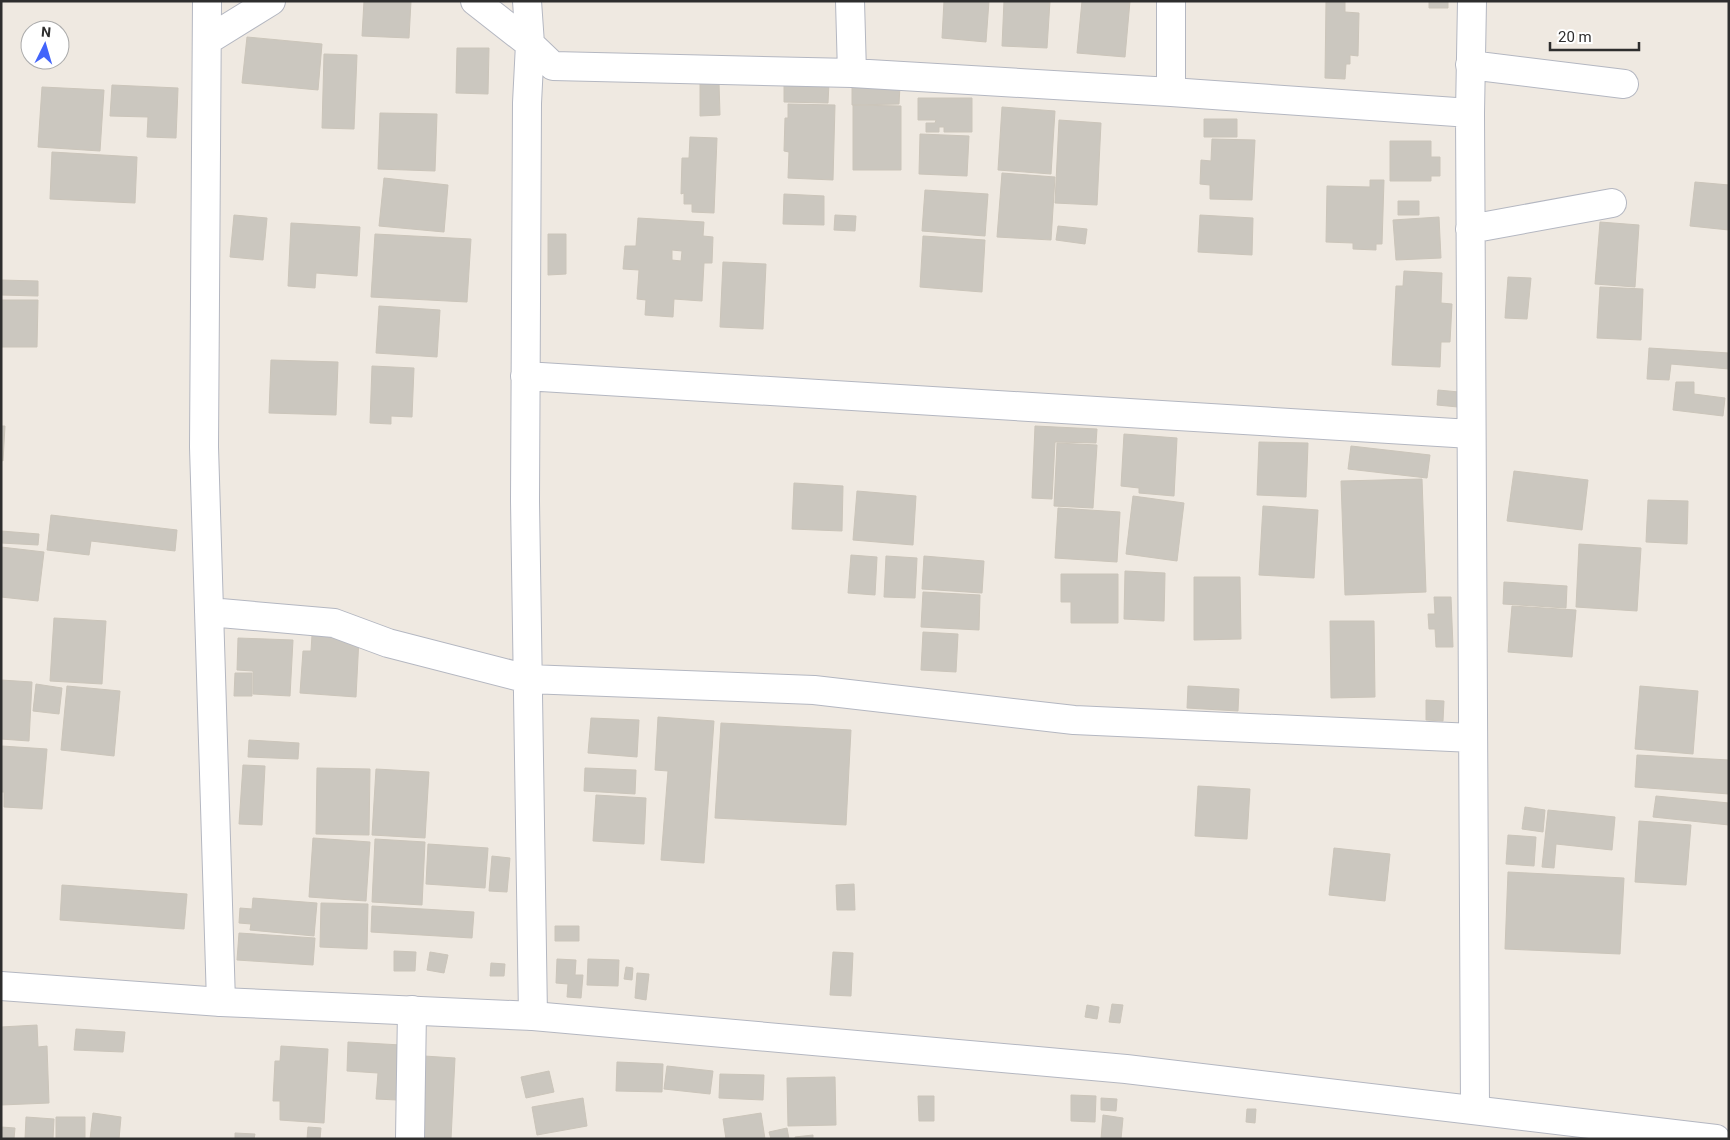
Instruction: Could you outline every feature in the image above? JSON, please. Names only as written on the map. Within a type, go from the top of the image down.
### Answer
[{"type":"street","points":[[207,1],[204,447],[221,1002]]},
{"type":"street","points":[[208,40],[271,1]]},
{"type":"street","points":[[475,1],[530,44],[553,66],[852,73],[1171,92],[1470,113]]},
{"type":"street","points":[[527,1],[530,44],[525,501],[533,1016]]},
{"type":"street","points":[[850,1],[852,73]]},
{"type":"street","points":[[1171,1],[1171,92]]},
{"type":"street","points":[[1472,1],[1470,229],[1475,1109]]},
{"type":"street","points":[[1470,65],[1624,84]]},
{"type":"street","points":[[528,103],[553,66]]},
{"type":"street","points":[[1470,229],[1612,203]]},
{"type":"street","points":[[525,376],[1471,434]]},
{"type":"street","points":[[209,612],[334,623],[388,643],[528,679],[814,690],[1074,720],[1473,738]]},
{"type":"street","points":[[1,986],[221,1002],[533,1016],[1126,1069],[1716,1139]]},
{"type":"street","points":[[410,1139],[412,1010]]},
{"type":"building","points":[[364,1],[411,1],[409,38],[362,36]]},
{"type":"building","points":[[944,1],[989,1],[986,42],[942,38]]},
{"type":"building","points":[[1004,1],[1050,1],[1047,48],[1002,46]]},
{"type":"building","points":[[1082,1],[1130,1],[1125,57],[1077,53]]},
{"type":"building","points":[[1326,1],[1345,1],[1345,12],[1359,13],[1358,56],[1350,55],[1350,64],[1346,64],[1345,79],[1325,78]]},
{"type":"building","points":[[1429,1],[1448,1],[1448,8],[1429,8]]},
{"type":"building","points":[[247,37],[322,44],[318,90],[242,83]]},
{"type":"building","points":[[457,48],[489,48],[488,94],[456,93]]},
{"type":"building","points":[[324,54],[357,55],[354,129],[322,128]]},
{"type":"building","points":[[719,83],[720,115],[700,116],[700,84]]},
{"type":"building","points":[[784,83],[829,83],[828,103],[784,102]]},
{"type":"building","points":[[112,85],[178,88],[176,138],[147,137],[148,117],[110,116]]},
{"type":"building","points":[[852,86],[900,86],[899,104],[852,105]]},
{"type":"building","points":[[42,87],[104,90],[100,151],[38,147]]},
{"type":"building","points":[[918,98],[972,98],[972,132],[944,132],[944,127],[939,127],[939,132],[926,132],[926,123],[935,123],[936,120],[918,120]]},
{"type":"building","points":[[788,104],[835,105],[833,180],[788,178],[789,152],[784,151],[785,118],[788,118]]},
{"type":"building","points":[[853,105],[901,106],[901,170],[853,170]]},
{"type":"building","points":[[1002,107],[1055,111],[1051,174],[998,170]]},
{"type":"building","points":[[380,113],[437,114],[435,171],[378,169]]},
{"type":"building","points":[[1204,119],[1237,119],[1237,137],[1204,137]]},
{"type":"building","points":[[1059,120],[1101,123],[1097,205],[1055,203]]},
{"type":"building","points":[[920,134],[969,136],[967,176],[919,174]]},
{"type":"building","points":[[690,137],[717,138],[714,213],[692,212],[692,204],[684,204],[684,193],[681,194],[682,158],[689,158]]},
{"type":"building","points":[[1212,139],[1255,140],[1252,200],[1210,199],[1210,185],[1200,184],[1201,160],[1211,161]]},
{"type":"building","points":[[1390,141],[1431,141],[1431,157],[1440,157],[1440,176],[1431,176],[1431,181],[1390,181]]},
{"type":"building","points":[[52,152],[137,157],[135,203],[50,199]]},
{"type":"building","points":[[1002,173],[1055,177],[1051,240],[997,237]]},
{"type":"building","points":[[384,178],[448,185],[444,232],[379,226]]},
{"type":"building","points":[[1370,180],[1384,180],[1382,244],[1376,244],[1376,250],[1353,249],[1353,243],[1326,242],[1327,186],[1370,187]]},
{"type":"building","points":[[1695,182],[1729,185],[1729,230],[1690,226]]},
{"type":"building","points":[[925,190],[988,194],[985,236],[922,231]]},
{"type":"building","points":[[784,194],[824,196],[824,225],[783,224]]},
{"type":"building","points":[[1398,201],[1419,201],[1419,215],[1398,215]]},
{"type":"building","points":[[234,215],[267,218],[263,260],[230,257]]},
{"type":"building","points":[[835,215],[856,216],[855,231],[834,230]]},
{"type":"building","points":[[1200,215],[1253,218],[1252,255],[1198,252]]},
{"type":"building","points":[[1439,217],[1441,258],[1396,260],[1393,220]]},
{"type":"building","points":[[638,218],[704,222],[703,236],[713,237],[712,263],[704,263],[702,301],[674,299],[673,317],[645,315],[646,300],[637,299],[639,270],[623,269],[625,246],[636,246]],"holes":[[[672,250],[682,251],[681,261],[672,260]]]},
{"type":"building","points":[[1600,222],[1639,225],[1635,287],[1595,284]]},
{"type":"building","points":[[291,223],[360,227],[357,276],[316,273],[315,288],[288,286]]},
{"type":"building","points":[[1058,226],[1087,229],[1085,244],[1056,240]]},
{"type":"building","points":[[375,234],[471,239],[467,302],[371,297]]},
{"type":"building","points":[[548,234],[566,234],[566,274],[548,275]]},
{"type":"building","points":[[923,236],[985,240],[982,292],[920,287]]},
{"type":"building","points":[[723,262],[766,264],[763,329],[720,327]]},
{"type":"building","points":[[1404,271],[1442,273],[1441,303],[1452,304],[1450,342],[1441,342],[1440,367],[1392,365],[1396,286],[1403,286]]},
{"type":"building","points":[[1508,277],[1531,278],[1527,319],[1505,318]]},
{"type":"building","points":[[1,280],[38,281],[38,296],[1,295]]},
{"type":"building","points":[[1600,287],[1643,289],[1641,340],[1597,338]]},
{"type":"building","points":[[1,300],[38,300],[37,347],[1,347]]},
{"type":"building","points":[[379,306],[440,310],[437,357],[376,353]]},
{"type":"building","points":[[1649,348],[1729,353],[1729,369],[1671,364],[1669,380],[1647,379]]},
{"type":"building","points":[[271,360],[338,362],[336,415],[269,413]]},
{"type":"building","points":[[372,366],[414,368],[412,417],[391,416],[391,424],[370,423]]},
{"type":"building","points":[[1676,382],[1694,382],[1694,394],[1725,398],[1723,416],[1673,410]]},
{"type":"building","points":[[1438,390],[1459,392],[1458,407],[1437,405]]},
{"type":"building","points":[[1,426],[5,426],[3,461],[1,460]]},
{"type":"building","points":[[1035,426],[1097,429],[1096,443],[1055,442],[1052,499],[1032,498]]},
{"type":"building","points":[[1124,434],[1177,438],[1174,496],[1139,493],[1139,488],[1121,486]]},
{"type":"building","points":[[1259,442],[1308,443],[1306,497],[1257,495]]},
{"type":"building","points":[[1057,443],[1097,445],[1093,508],[1054,506]]},
{"type":"building","points":[[1351,446],[1430,455],[1427,478],[1348,469]]},
{"type":"building","points":[[1514,471],[1588,480],[1582,530],[1507,521]]},
{"type":"building","points":[[1422,479],[1426,592],[1345,595],[1341,481]]},
{"type":"building","points":[[794,483],[843,486],[842,531],[792,529]]},
{"type":"building","points":[[857,491],[916,496],[913,545],[853,540]]},
{"type":"building","points":[[1133,496],[1184,503],[1177,561],[1126,554]]},
{"type":"building","points":[[1648,500],[1688,501],[1687,544],[1646,542]]},
{"type":"building","points":[[1263,506],[1318,510],[1314,578],[1259,575]]},
{"type":"building","points":[[1058,508],[1120,512],[1117,562],[1055,558]]},
{"type":"building","points":[[51,515],[177,530],[175,551],[91,541],[89,555],[47,550]]},
{"type":"building","points":[[1,531],[39,534],[38,545],[1,543]]},
{"type":"building","points":[[1579,544],[1641,548],[1637,611],[1576,607]]},
{"type":"building","points":[[1,547],[44,552],[38,601],[1,597]]},
{"type":"building","points":[[851,555],[877,557],[875,595],[848,593]]},
{"type":"building","points":[[886,556],[917,558],[915,598],[884,597]]},
{"type":"building","points":[[924,556],[984,561],[982,593],[922,589]]},
{"type":"building","points":[[1125,571],[1165,573],[1164,621],[1124,619]]},
{"type":"building","points":[[1061,574],[1118,574],[1118,623],[1071,623],[1071,602],[1061,602]]},
{"type":"building","points":[[1194,577],[1240,577],[1241,639],[1194,640]]},
{"type":"building","points":[[1504,582],[1567,586],[1566,608],[1503,604]]},
{"type":"building","points":[[923,592],[980,595],[979,630],[921,627]]},
{"type":"building","points":[[1434,597],[1451,597],[1453,647],[1436,647],[1435,629],[1429,629],[1428,614],[1435,614]]},
{"type":"building","points":[[1512,606],[1576,610],[1572,657],[1508,652]]},
{"type":"building","points":[[54,618],[106,621],[102,684],[50,681]]},
{"type":"building","points":[[1330,621],[1374,621],[1375,697],[1331,698]]},
{"type":"building","points":[[923,632],[958,634],[956,672],[921,670]]},
{"type":"building","points":[[312,635],[359,638],[356,697],[300,693],[303,651],[311,651]]},
{"type":"building","points":[[238,638],[293,640],[290,696],[253,694],[253,671],[237,670]]},
{"type":"building","points":[[235,673],[252,673],[252,696],[234,696]]},
{"type":"building","points":[[1,680],[32,682],[29,741],[1,739]]},
{"type":"building","points":[[36,684],[62,688],[59,714],[33,711]]},
{"type":"building","points":[[67,686],[120,691],[114,756],[61,750]]},
{"type":"building","points":[[1188,686],[1239,689],[1238,711],[1187,708]]},
{"type":"building","points":[[1640,686],[1698,691],[1693,754],[1635,749]]},
{"type":"building","points":[[1426,700],[1444,701],[1443,721],[1426,720]]},
{"type":"building","points":[[658,717],[714,721],[704,863],[661,860],[668,771],[655,770]]},
{"type":"building","points":[[591,718],[639,720],[637,757],[588,753]]},
{"type":"building","points":[[721,723],[851,730],[846,825],[715,818]]},
{"type":"building","points":[[249,740],[299,743],[298,759],[248,757]]},
{"type":"building","points":[[2,746],[47,749],[42,809],[4,807],[4,792],[1,792]]},
{"type":"building","points":[[1637,755],[1729,760],[1729,794],[1635,787]]},
{"type":"building","points":[[243,765],[265,766],[262,825],[239,824]]},
{"type":"building","points":[[317,768],[370,769],[369,835],[316,834]]},
{"type":"building","points":[[585,768],[636,770],[635,794],[584,791]]},
{"type":"building","points":[[376,769],[429,772],[425,838],[372,835]]},
{"type":"building","points":[[1198,786],[1250,789],[1247,839],[1195,836]]},
{"type":"building","points":[[596,795],[646,798],[644,844],[593,841]]},
{"type":"building","points":[[1656,796],[1729,803],[1729,825],[1653,817]]},
{"type":"building","points":[[1525,807],[1545,810],[1543,832],[1522,829]]},
{"type":"building","points":[[1548,810],[1615,817],[1612,850],[1556,844],[1554,868],[1542,867]]},
{"type":"building","points":[[1639,821],[1691,825],[1686,885],[1635,882]]},
{"type":"building","points":[[1508,835],[1536,837],[1534,866],[1506,864]]},
{"type":"building","points":[[313,838],[370,842],[366,901],[309,897]]},
{"type":"building","points":[[375,839],[425,842],[422,905],[372,902]]},
{"type":"building","points":[[428,844],[488,848],[485,888],[426,884]]},
{"type":"building","points":[[1334,848],[1390,854],[1385,901],[1329,895]]},
{"type":"building","points":[[492,856],[510,858],[507,892],[489,891]]},
{"type":"building","points":[[1508,872],[1624,878],[1620,954],[1505,949]]},
{"type":"building","points":[[854,884],[855,910],[837,910],[836,885]]},
{"type":"building","points":[[62,885],[187,894],[184,929],[60,920]]},
{"type":"building","points":[[253,898],[317,903],[314,936],[250,930],[251,924],[239,923],[240,908],[252,909]]},
{"type":"building","points":[[321,903],[368,904],[367,949],[320,947]]},
{"type":"building","points":[[372,906],[474,912],[472,938],[371,932]]},
{"type":"building","points":[[555,926],[579,926],[579,941],[555,941]]},
{"type":"building","points":[[239,933],[315,938],[313,965],[237,960]]},
{"type":"building","points":[[394,951],[416,952],[415,971],[394,971]]},
{"type":"building","points":[[430,952],[448,955],[444,973],[427,970]]},
{"type":"building","points":[[833,952],[853,953],[851,996],[830,995]]},
{"type":"building","points":[[557,959],[576,960],[575,975],[583,975],[581,998],[567,997],[568,984],[556,983]]},
{"type":"building","points":[[588,959],[619,960],[618,986],[587,985]]},
{"type":"building","points":[[491,963],[505,964],[504,976],[490,976]]},
{"type":"building","points":[[626,967],[633,968],[632,980],[624,979]]},
{"type":"building","points":[[637,973],[649,974],[646,1000],[635,998]]},
{"type":"building","points":[[1112,1004],[1123,1005],[1120,1023],[1109,1022]]},
{"type":"building","points":[[1087,1005],[1099,1007],[1097,1019],[1085,1017]]},
{"type":"building","points":[[37,1025],[38,1047],[47,1046],[49,1103],[1,1105],[1,1027]]},
{"type":"building","points":[[76,1029],[125,1032],[123,1052],[74,1050]]},
{"type":"building","points":[[348,1042],[401,1045],[397,1100],[376,1099],[378,1073],[347,1071]]},
{"type":"building","points":[[281,1046],[328,1049],[324,1123],[280,1120],[280,1101],[273,1101],[275,1061],[280,1061]]},
{"type":"building","points":[[424,1056],[455,1058],[451,1139],[420,1139]]},
{"type":"building","points":[[617,1062],[663,1064],[662,1092],[616,1091]]},
{"type":"building","points":[[667,1066],[713,1071],[710,1094],[664,1089]]},
{"type":"building","points":[[549,1071],[554,1092],[526,1098],[521,1077]]},
{"type":"building","points":[[720,1074],[764,1075],[763,1100],[719,1098]]},
{"type":"building","points":[[835,1077],[836,1125],[788,1126],[787,1078]]},
{"type":"building","points":[[1071,1095],[1096,1096],[1095,1122],[1071,1121]]},
{"type":"building","points":[[918,1096],[934,1096],[934,1121],[919,1121]]},
{"type":"building","points":[[583,1098],[587,1126],[537,1135],[532,1107]]},
{"type":"building","points":[[1101,1098],[1117,1099],[1116,1111],[1101,1110]]},
{"type":"building","points":[[1247,1109],[1256,1109],[1255,1123],[1246,1122]]},
{"type":"building","points":[[93,1113],[121,1117],[119,1139],[90,1139]]},
{"type":"building","points":[[761,1113],[765,1139],[726,1139],[723,1119]]},
{"type":"building","points":[[1103,1115],[1123,1118],[1121,1139],[1101,1139]]},
{"type":"building","points":[[26,1117],[54,1119],[53,1139],[25,1139]]},
{"type":"building","points":[[56,1117],[85,1117],[85,1139],[56,1139]]},
{"type":"building","points":[[1,1127],[15,1128],[14,1139],[1,1139]]},
{"type":"building","points":[[308,1127],[321,1128],[320,1139],[307,1139]]},
{"type":"building","points":[[787,1128],[789,1139],[771,1139],[769,1132]]},
{"type":"building","points":[[235,1133],[255,1134],[254,1139],[235,1139]]},
{"type":"building","points":[[813,1135],[813,1139],[795,1139],[795,1137]]}]
